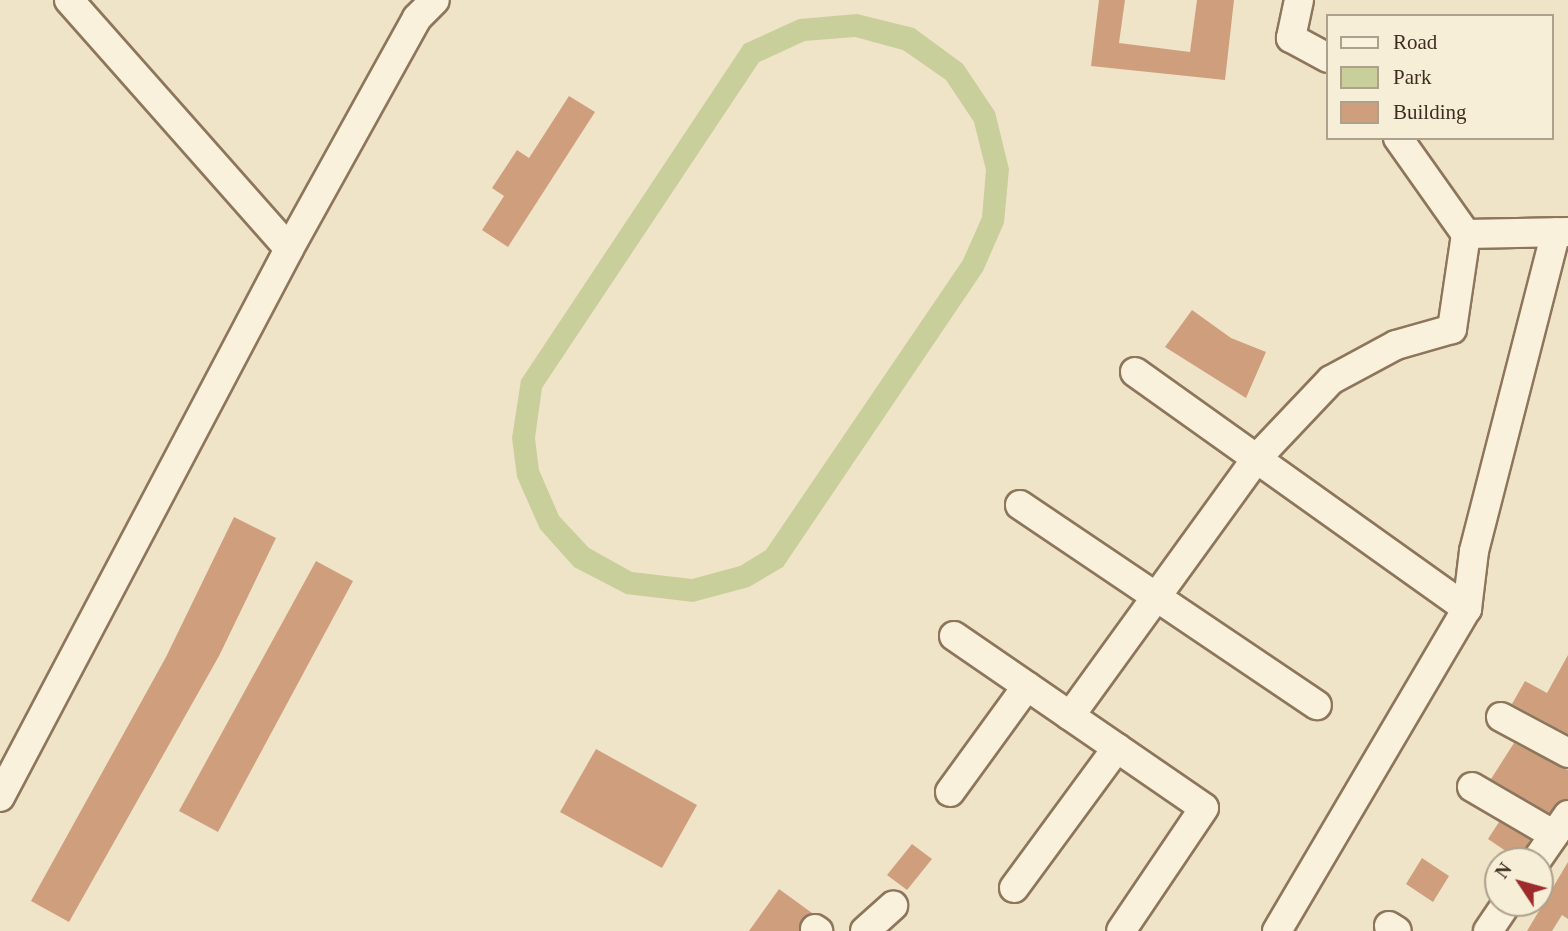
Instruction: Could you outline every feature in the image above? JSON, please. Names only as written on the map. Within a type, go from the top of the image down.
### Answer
[{"type":"street","points":[[69,0],[289,249]]},
{"type":"street","points":[[0,797],[289,249],[417,18],[435,0]]},
{"type":"street","points":[[1299,0],[1291,38],[1326,57]]},
{"type":"street","points":[[1070,716],[1256,459],[1331,380],[1396,345],[1452,329],[1466,234],[1399,140]]},
{"type":"street","points":[[1277,931],[1467,609],[1474,551],[1562,232],[1466,234]]},
{"type":"street","points":[[1135,372],[1467,609]]},
{"type":"street","points":[[1020,505],[1317,705]]},
{"type":"street","points":[[954,636],[1204,808],[1121,931]]},
{"type":"street","points":[[950,792],[1027,686]]},
{"type":"street","points":[[1501,717],[1568,753]]},
{"type":"street","points":[[1014,888],[1117,748]]},
{"type":"street","points":[[1472,788],[1561,825],[1546,847]]},
{"type":"street","points":[[865,931],[893,906]]},
{"type":"green space","points":[[857,14],[914,28],[963,64],[995,112],[1009,169],[1004,223],[983,271],[783,567],[749,587],[693,602],[626,594],[574,567],[540,529],[517,477],[512,438],[521,380],[744,44],[799,19]],"holes":[[[855,37],[903,50],[946,80],[974,122],[986,170],[982,217],[963,260],[766,550],[740,566],[692,579],[632,572],[589,548],[559,516],[539,470],[535,438],[542,388],[759,62],[805,41]]]},
{"type":"building","points":[[1099,0],[1125,0],[1119,43],[1190,52],[1197,0],[1234,0],[1225,80],[1091,66]]},
{"type":"building","points":[[569,96],[595,112],[508,247],[482,230],[504,196],[492,188],[517,150],[529,158]]},
{"type":"building","points":[[1192,310],[1231,338],[1266,352],[1246,398],[1165,347]]},
{"type":"building","points":[[234,517],[276,538],[219,656],[69,922],[31,901],[166,657]]},
{"type":"building","points":[[316,561],[353,581],[218,832],[179,811]]},
{"type":"building","points":[[1568,655],[1568,734],[1512,704],[1525,681],[1547,693]]},
{"type":"building","points":[[1514,743],[1568,770],[1568,799],[1549,813],[1491,779]]},
{"type":"building","points":[[596,749],[697,805],[662,868],[560,812]]},
{"type":"building","points":[[1499,822],[1530,840],[1526,847],[1500,847],[1488,839]]},
{"type":"building","points":[[912,844],[932,859],[907,890],[887,875]]},
{"type":"building","points":[[1422,858],[1449,876],[1433,902],[1406,884]]},
{"type":"building","points":[[1568,862],[1568,919],[1562,915],[1552,931],[1527,931],[1535,917],[1554,917],[1554,886]]},
{"type":"building","points":[[779,889],[812,913],[799,931],[749,931]]}]
